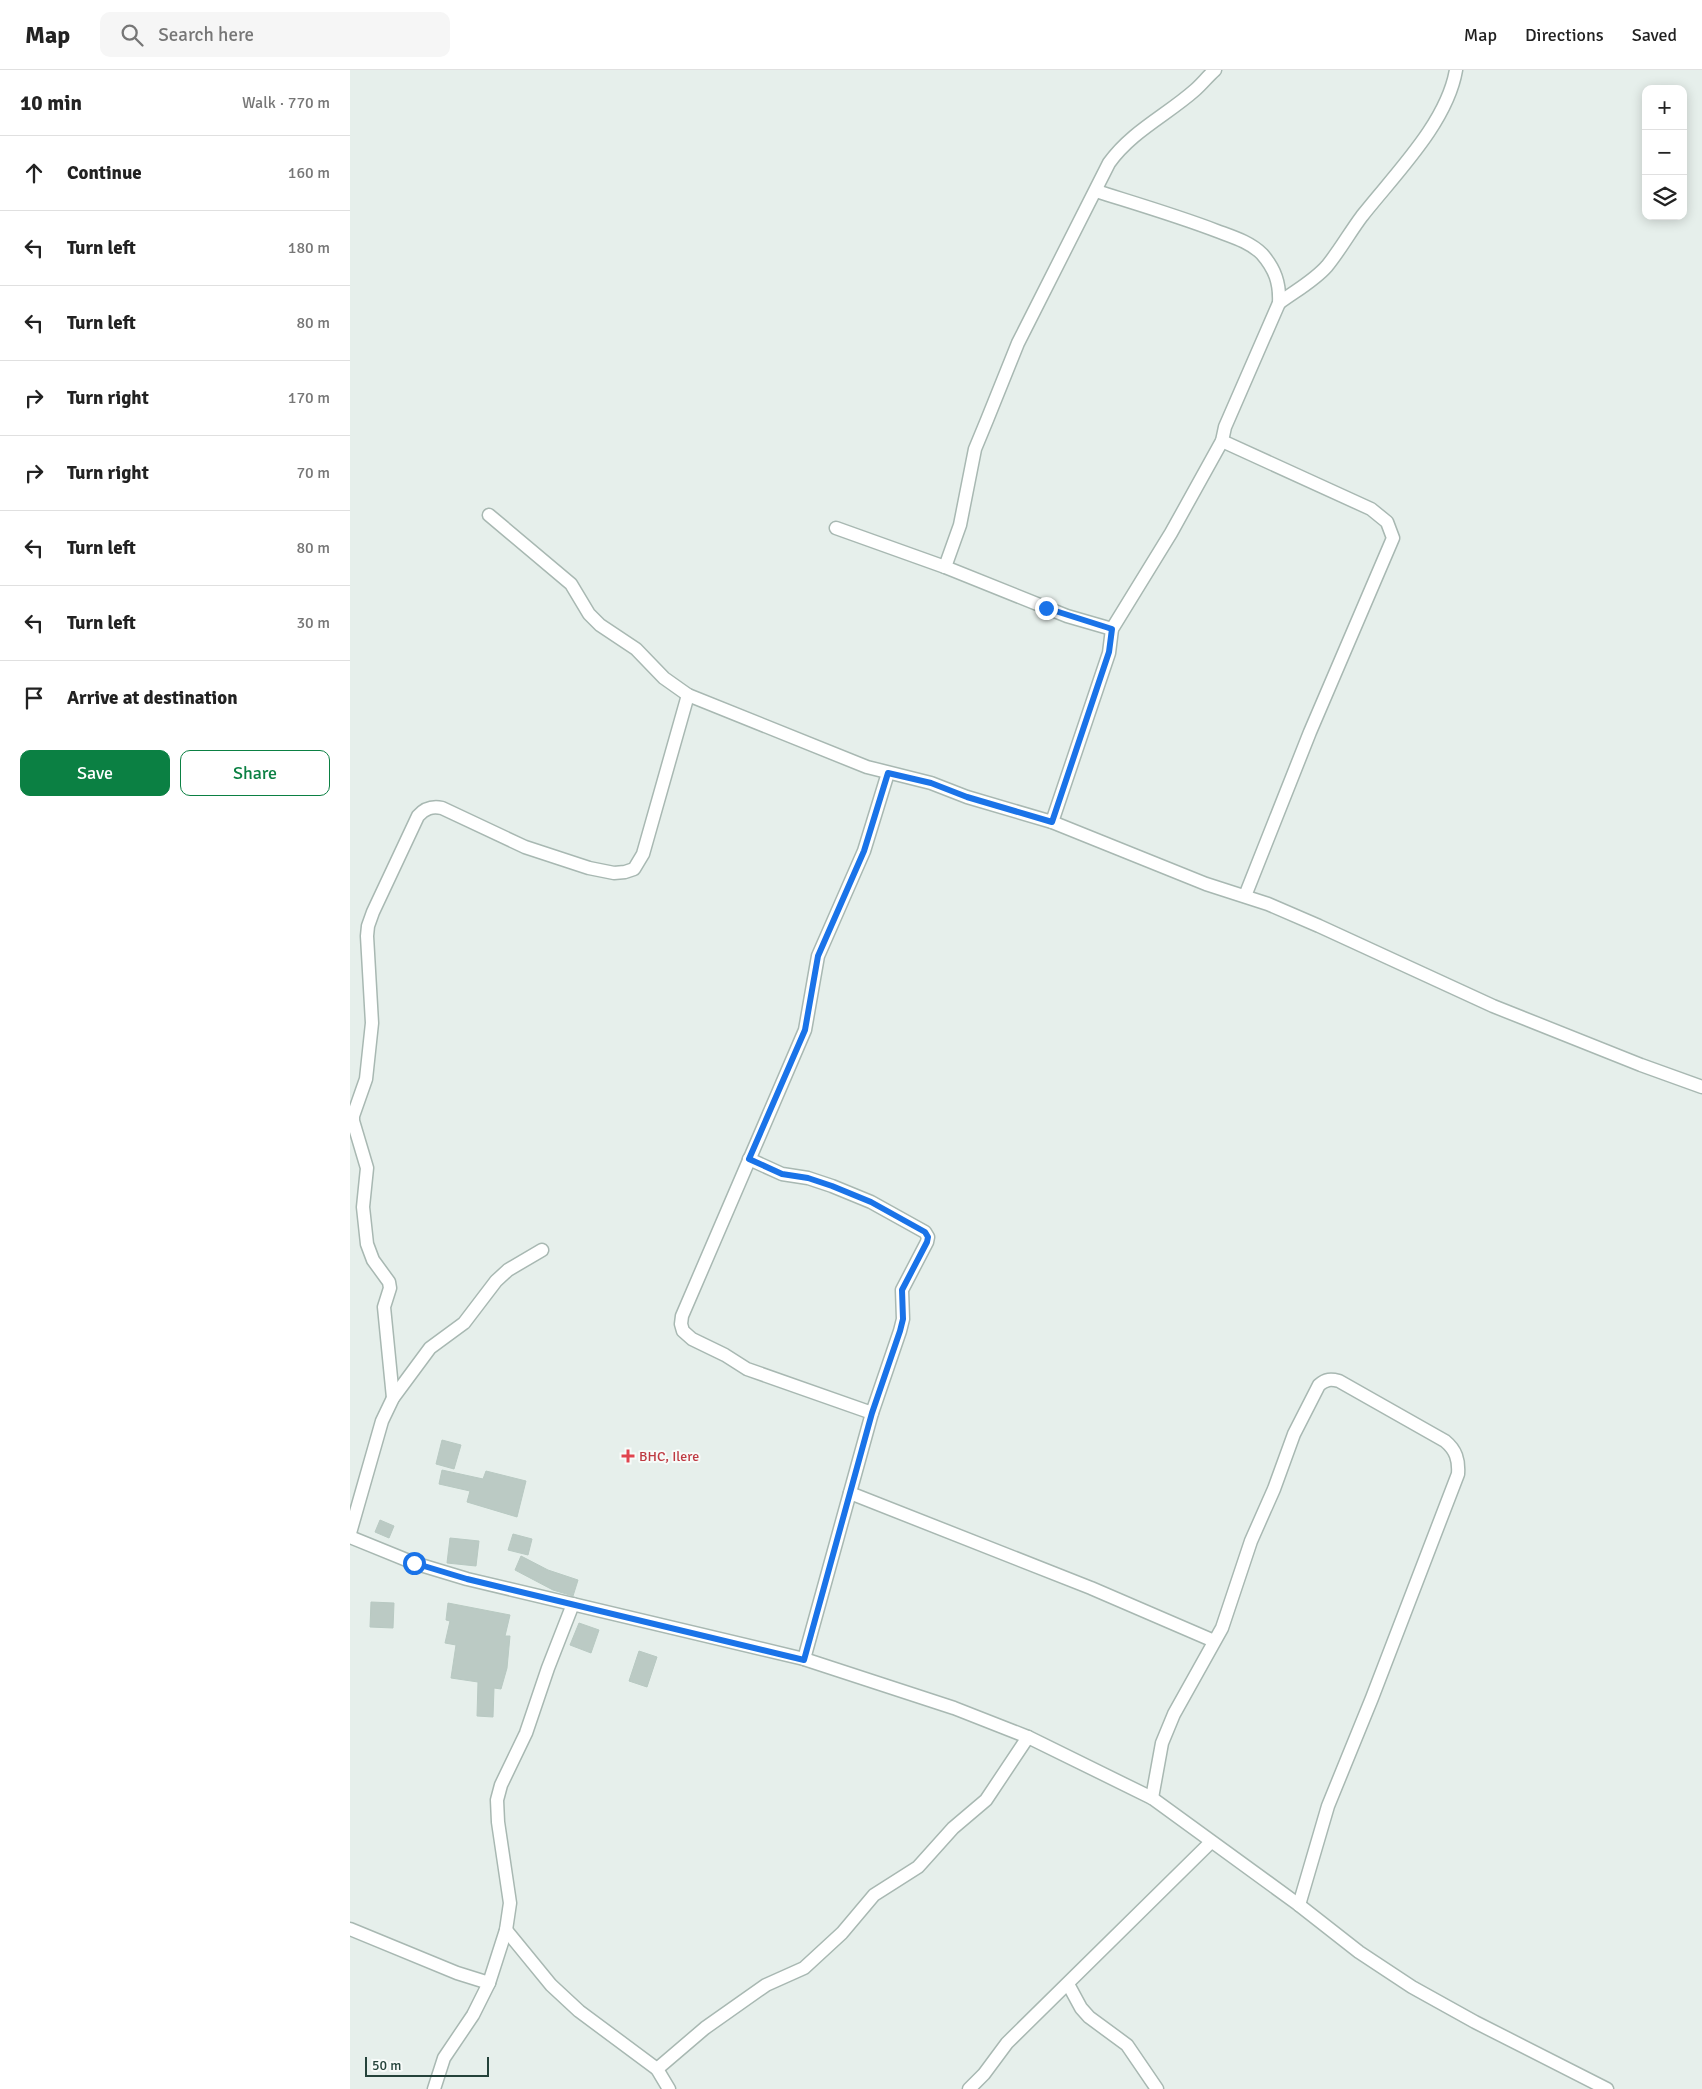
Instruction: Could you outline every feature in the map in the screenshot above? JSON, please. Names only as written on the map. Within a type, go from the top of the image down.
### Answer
[{"type":"street","points":[[945,567],[960,525],[975,449],[1018,343],[1109,163],[1118,150],[1143,128],[1195,90],[1214,70]]},
{"type":"street","points":[[1279,303],[1311,280],[1326,266],[1360,218],[1433,126],[1445,106],[1456,70]]},
{"type":"street","points":[[1052,822],[1109,652],[1112,629],[1171,533],[1222,441],[1225,427],[1279,303],[1280,288],[1275,270],[1261,253],[1245,241],[1096,191]]},
{"type":"street","points":[[1222,441],[1371,509],[1387,522],[1393,538],[1310,732],[1245,896]]},
{"type":"street","points":[[489,515],[570,584],[589,614],[600,625],[636,649],[664,678],[688,695],[867,767],[931,783],[967,797],[1052,822],[1206,884],[1245,896],[1319,926],[1492,1006],[1702,1087]]},
{"type":"street","points":[[836,528],[945,567],[1046,608],[1112,629]]},
{"type":"street","points":[[393,1398],[384,1307],[390,1288],[389,1282],[373,1260],[367,1244],[363,1207],[367,1168],[353,1121],[366,1078],[370,1048],[372,1023],[367,936],[373,912],[418,816],[424,810],[434,806],[525,847],[589,868],[614,873],[625,872],[634,868],[644,854],[688,695]]},
{"type":"street","points":[[872,1413],[756,1373],[692,1339],[683,1331],[681,1324],[682,1316],[805,1030],[818,956],[864,851],[888,773]]},
{"type":"street","points":[[749,1159],[782,1174],[808,1178],[871,1202],[925,1232],[928,1237],[902,1290],[903,1319],[900,1331],[872,1413],[804,1660]]},
{"type":"street","points":[[542,1250],[508,1270],[496,1281],[464,1323],[430,1348],[393,1398],[382,1421],[350,1535],[414,1563],[467,1579],[804,1660],[954,1708],[1028,1737],[1152,1798],[1299,1905],[1359,1952],[1412,1987],[1475,2022],[1607,2089]]},
{"type":"street","points":[[1152,1798],[1162,1744],[1174,1714],[1226,1618],[1251,1541],[1274,1489],[1294,1434],[1319,1385],[1324,1380],[1340,1381],[1445,1440],[1454,1449],[1459,1467],[1458,1474],[1376,1688],[1328,1806],[1299,1905]]},
{"type":"street","points":[[850,1493],[1091,1588],[1214,1641]]},
{"type":"street","points":[[434,2089],[444,2058],[473,2015],[489,1983],[506,1930],[510,1903],[498,1822],[497,1800],[501,1785],[526,1734],[548,1668],[573,1604]]},
{"type":"street","points":[[657,2069],[705,2028],[766,1985],[804,1968],[842,1933],[874,1895],[918,1867],[953,1828],[986,1800],[1028,1737]]},
{"type":"street","points":[[968,2089],[984,2074],[1007,2043],[1211,1842]]},
{"type":"street","points":[[350,1928],[457,1973],[489,1983]]},
{"type":"street","points":[[506,1930],[551,1985],[565,1999],[657,2069],[669,2089]]},
{"type":"street","points":[[1068,1984],[1081,2008],[1089,2017],[1128,2045],[1158,2089]]},
{"type":"building","points":[[442,1440],[461,1445],[454,1469],[436,1464]]},
{"type":"building","points":[[442,1470],[483,1479],[486,1471],[526,1481],[517,1517],[467,1502],[470,1491],[439,1484]]},
{"type":"building","points":[[380,1520],[394,1526],[389,1538],[375,1532]]},
{"type":"building","points":[[513,1534],[532,1539],[528,1555],[508,1550]]},
{"type":"building","points":[[450,1538],[479,1541],[476,1566],[447,1563]]},
{"type":"building","points":[[521,1556],[548,1570],[578,1580],[573,1596],[553,1590],[515,1570]]},
{"type":"building","points":[[371,1602],[394,1603],[393,1628],[370,1627]]},
{"type":"building","points":[[448,1603],[510,1615],[505,1636],[510,1636],[507,1668],[501,1689],[494,1688],[493,1717],[477,1716],[478,1682],[451,1678],[456,1645],[445,1643],[450,1621],[446,1620]]},
{"type":"building","points":[[579,1623],[599,1630],[591,1653],[570,1645]]},
{"type":"building","points":[[639,1651],[657,1657],[647,1687],[629,1681]]},
{"type":"place","name":"BHC, Ilere","points":[[628,1456]]},
{"type":"route","points":[[414,1563],[467,1579],[804,1660],[872,1413],[900,1331],[903,1319],[902,1290],[928,1237],[925,1232],[871,1202],[808,1178],[782,1174],[749,1159],[801,1042],[821,946],[859,864],[888,773],[931,783],[967,797],[1052,822],[1109,652],[1112,629],[1046,608]]}]
